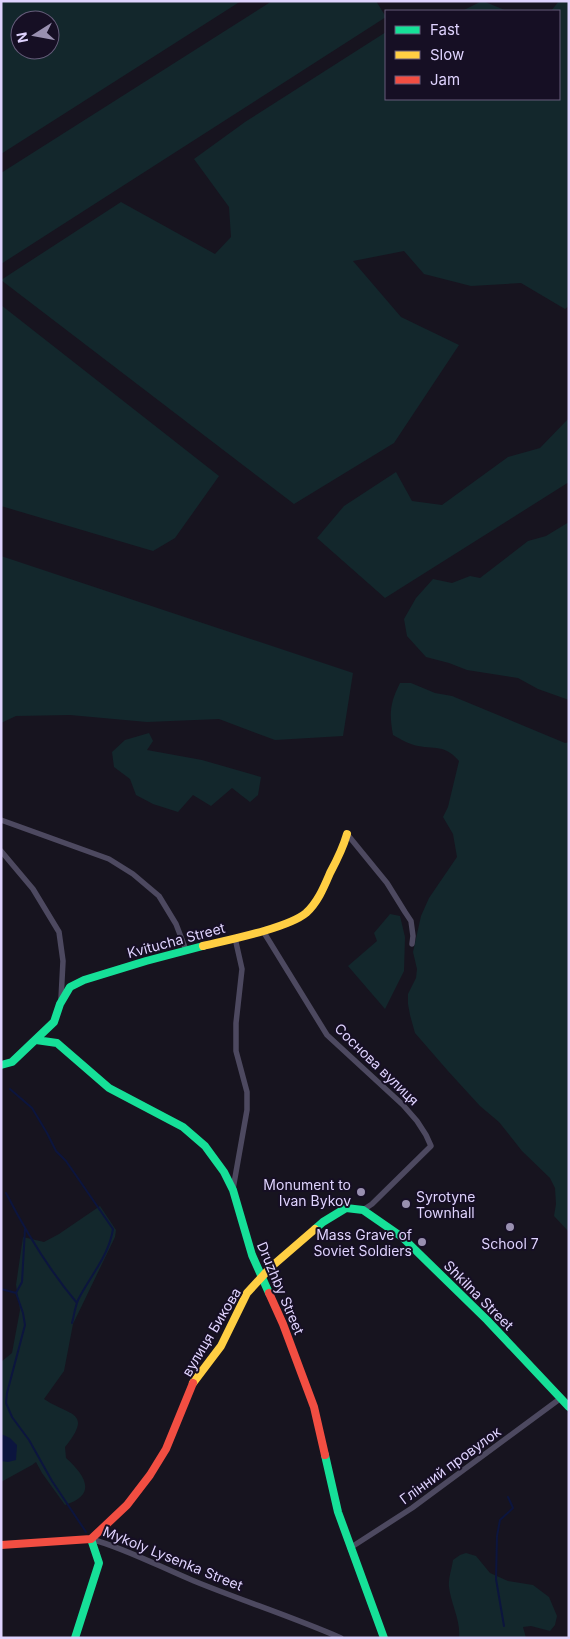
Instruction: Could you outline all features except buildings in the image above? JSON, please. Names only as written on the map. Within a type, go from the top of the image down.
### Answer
[{"type":"street","points":[[1,820],[109,859],[133,874],[159,896],[176,924],[186,950]]},
{"type":"street","points":[[347,834],[387,883],[405,912],[410,921],[413,936],[412,944]]},
{"type":"street","name":"Kvitucha Street","points":[[1,1066],[12,1062],[54,1022],[61,1002],[70,987],[84,980],[186,950],[263,931],[299,918],[313,906],[326,884],[344,846],[347,834]]},
{"type":"street","points":[[1,851],[33,888],[59,932],[63,961],[61,1002]]},
{"type":"street","name":"Соснова вулиця","points":[[263,931],[327,1035],[403,1105],[426,1135],[431,1146],[372,1204],[363,1210]]},
{"type":"street","points":[[233,1190],[246,1110],[247,1092],[236,1051],[236,1023],[242,969],[235,938]]},
{"type":"street","name":"Druzhby Street","points":[[36,1040],[57,1043],[109,1088],[183,1127],[205,1146],[224,1172],[233,1190],[252,1255],[284,1324],[314,1406],[338,1512],[384,1638]]},
{"type":"street","name":"вулиця Бикова","points":[[91,1539],[127,1505],[150,1475],[166,1449],[197,1376],[221,1346],[247,1293],[271,1267],[323,1222],[346,1208],[363,1210]]},
{"type":"street","name":"Shkilna Street","points":[[363,1210],[402,1237],[487,1320],[569,1407]]},
{"type":"street","name":"Глінний провулок","points":[[350,1548],[412,1508],[561,1398]]},
{"type":"street","points":[[1,1545],[91,1539]]},
{"type":"street","name":"Mykoly Lysenka Street","points":[[75,1638],[99,1562],[91,1539]]},
{"type":"street","name":"Mykoly Lysenka Street","points":[[91,1539],[109,1544],[228,1595],[274,1610],[342,1638]]},
{"type":"green space","points":[[1,1],[241,1],[1,154]]},
{"type":"green space","points":[[272,1],[376,1],[385,15],[385,18],[1,264],[1,173]]},
{"type":"green space","points":[[483,1],[505,10],[464,10]]},
{"type":"green space","points":[[559,1],[569,1],[569,306],[565,309],[521,283],[471,286],[424,274],[404,251],[353,261],[401,317],[459,345],[394,443],[294,504],[1,280],[121,202],[215,254],[231,237],[229,207],[194,159],[245,122],[385,33],[385,100],[560,100],[560,10],[552,10]]},
{"type":"green space","points":[[1,305],[219,476],[175,538],[153,551],[1,506]]},
{"type":"green space","points":[[569,418],[569,482],[385,598],[317,538],[344,506],[396,472],[412,501],[442,505],[508,457],[540,448]]},
{"type":"green space","points":[[569,522],[569,700],[538,689],[518,678],[467,670],[426,657],[407,636],[404,619],[416,598],[433,579],[452,583],[470,576],[480,578],[528,541],[546,536]]},
{"type":"green space","points":[[1,556],[353,673],[343,736],[275,740],[219,719],[147,722],[70,715],[16,716],[1,723]]},
{"type":"green space","points":[[400,683],[411,683],[435,693],[452,696],[565,743],[569,742],[569,1232],[554,1216],[556,1204],[555,1188],[550,1178],[522,1151],[499,1122],[480,1106],[415,1033],[408,1004],[408,994],[416,978],[417,969],[413,952],[421,916],[429,898],[457,857],[453,834],[443,817],[448,807],[459,761],[448,751],[411,744],[393,735],[391,708]]},
{"type":"green space","points":[[149,733],[153,741],[147,750],[202,760],[261,777],[258,795],[250,802],[232,788],[211,806],[193,795],[178,812],[153,804],[136,795],[130,779],[114,767],[112,752],[125,740]]},
{"type":"green space","points":[[390,914],[400,916],[405,937],[404,971],[385,1009],[348,966],[377,941],[374,933]]},
{"type":"green space","points":[[100,1206],[116,1230],[115,1237],[73,1324],[64,1371],[44,1399],[69,1412],[78,1420],[77,1427],[65,1447],[66,1458],[83,1478],[85,1490],[82,1496],[65,1505],[36,1462],[1,1482],[1,1362],[12,1353],[20,1310],[16,1285],[23,1237],[44,1242]]},
{"type":"green space","points":[[466,1553],[476,1556],[490,1573],[508,1581],[533,1585],[549,1597],[557,1616],[555,1625],[550,1631],[531,1626],[523,1627],[526,1638],[459,1638],[459,1625],[450,1593],[449,1581],[453,1560]]},
{"type":"shaded area","points":[[1,1434],[10,1438],[17,1445],[16,1460],[1,1461]]},
{"type":"waterway","points":[[10,1089],[32,1108],[56,1151],[66,1161],[113,1229],[108,1248],[78,1300],[72,1323]]},
{"type":"waterway","points":[[6,1193],[38,1250],[77,1303]]},
{"type":"waterway","points":[[16,1293],[22,1282],[25,1229]]},
{"type":"waterway","points":[[1,1289],[16,1293],[25,1325],[6,1403],[12,1417],[29,1440],[52,1481],[86,1532]]},
{"type":"waterway","points":[[504,1626],[496,1579],[497,1536],[500,1520],[513,1508],[508,1497]]},
{"type":"traffic: fast","points":[[1,1065],[12,1062],[54,1022],[60,1004],[70,987],[84,980],[203,946]]},
{"type":"traffic: fast","points":[[36,1040],[57,1043],[109,1088],[183,1127],[205,1146],[224,1172],[233,1190],[252,1255],[269,1293]]},
{"type":"traffic: fast","points":[[315,1229],[346,1208],[363,1210],[402,1237],[487,1320],[569,1407]]},
{"type":"traffic: fast","points":[[325,1455],[338,1512],[384,1638]]},
{"type":"traffic: fast","points":[[75,1638],[99,1563],[91,1539]]},
{"type":"traffic: slow","points":[[203,946],[286,924],[306,913],[320,894],[340,854],[347,834]]},
{"type":"traffic: slow","points":[[193,1383],[221,1346],[247,1293],[271,1267],[315,1229]]},
{"type":"traffic: jam","points":[[269,1293],[283,1324],[314,1407],[325,1455]]},
{"type":"traffic: jam","points":[[1,1545],[91,1539],[127,1505],[150,1475],[166,1449],[193,1383]]},
{"type":"place","name":"Monument to Ivan Bykov","points":[[361,1192]]},
{"type":"place","name":"Syrotyne Townhall","points":[[406,1204]]},
{"type":"place","name":"School 7","points":[[510,1227]]},
{"type":"place","name":"Mass Grave of Soviet Soldiers","points":[[422,1242]]}]
